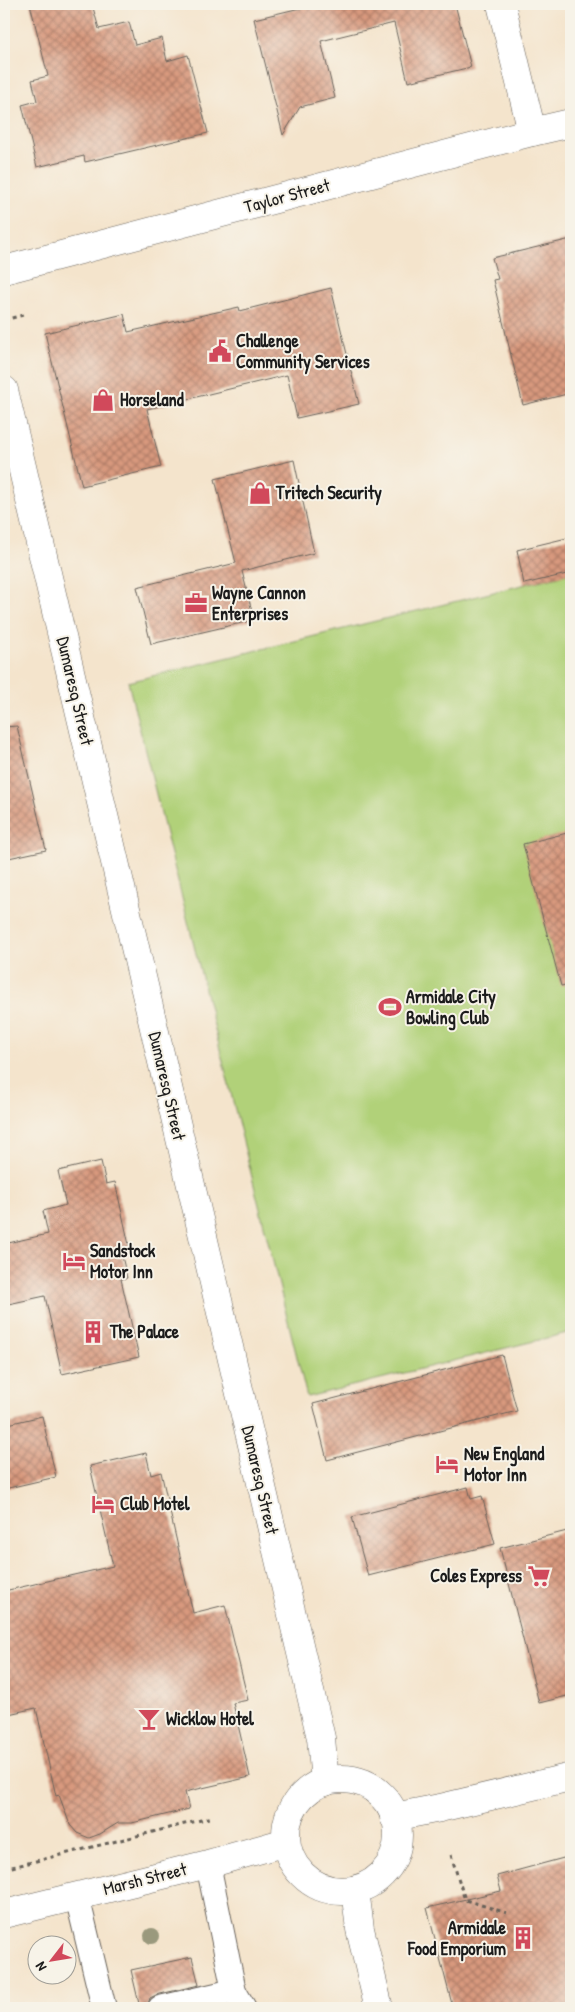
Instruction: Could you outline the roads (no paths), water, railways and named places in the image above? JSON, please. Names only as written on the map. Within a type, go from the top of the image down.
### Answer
[{"type":"street","points":[[501,4],[532,132]]},
{"type":"street","name":"Taylor Street","points":[[4,270],[571,123]]},
{"type":"street","name":"Dumaresq Street","points":[[4,390],[321,1738],[325,1782]]},
{"type":"street","points":[[394,1816],[440,1808],[571,1778]]},
{"type":"street","points":[[340,1779],[357,1781],[373,1789],[386,1801],[394,1816],[397,1832],[396,1847],[391,1862],[382,1874],[369,1884],[354,1890],[336,1891],[318,1886],[302,1875],[292,1860],[286,1842],[289,1819],[299,1799],[310,1788],[325,1782],[340,1779]]},
{"type":"street","name":"Marsh Street","points":[[4,1914],[208,1864],[286,1842]]},
{"type":"street","points":[[354,1890],[360,1930],[379,2008]]},
{"type":"lane","points":[[160,2008],[239,2000],[208,1864]]},
{"type":"lane","points":[[77,1896],[104,2008]]},
{"type":"place","name":"Challenge Community Services","points":[[220,351]]},
{"type":"place","name":"Horseland","points":[[103,400]]},
{"type":"place","name":"Tritech Security","points":[[260,493]]},
{"type":"place","name":"Wayne Cannon Enterprises","points":[[196,603]]},
{"type":"place","name":"Armidale City Bowling Club","points":[[390,1007]]},
{"type":"place","name":"Sandstock Motor Inn","points":[[74,1261]]},
{"type":"place","name":"The Palace","points":[[93,1332]]},
{"type":"place","name":"New England Motor Inn","points":[[447,1464]]},
{"type":"place","name":"Club Motel","points":[[103,1504]]},
{"type":"place","name":"Coles Express","points":[[539,1576]]},
{"type":"place","name":"Wicklow Hotel","points":[[149,1719]]},
{"type":"place","name":"Armidale Food Emporium","points":[[523,1938]]}]
